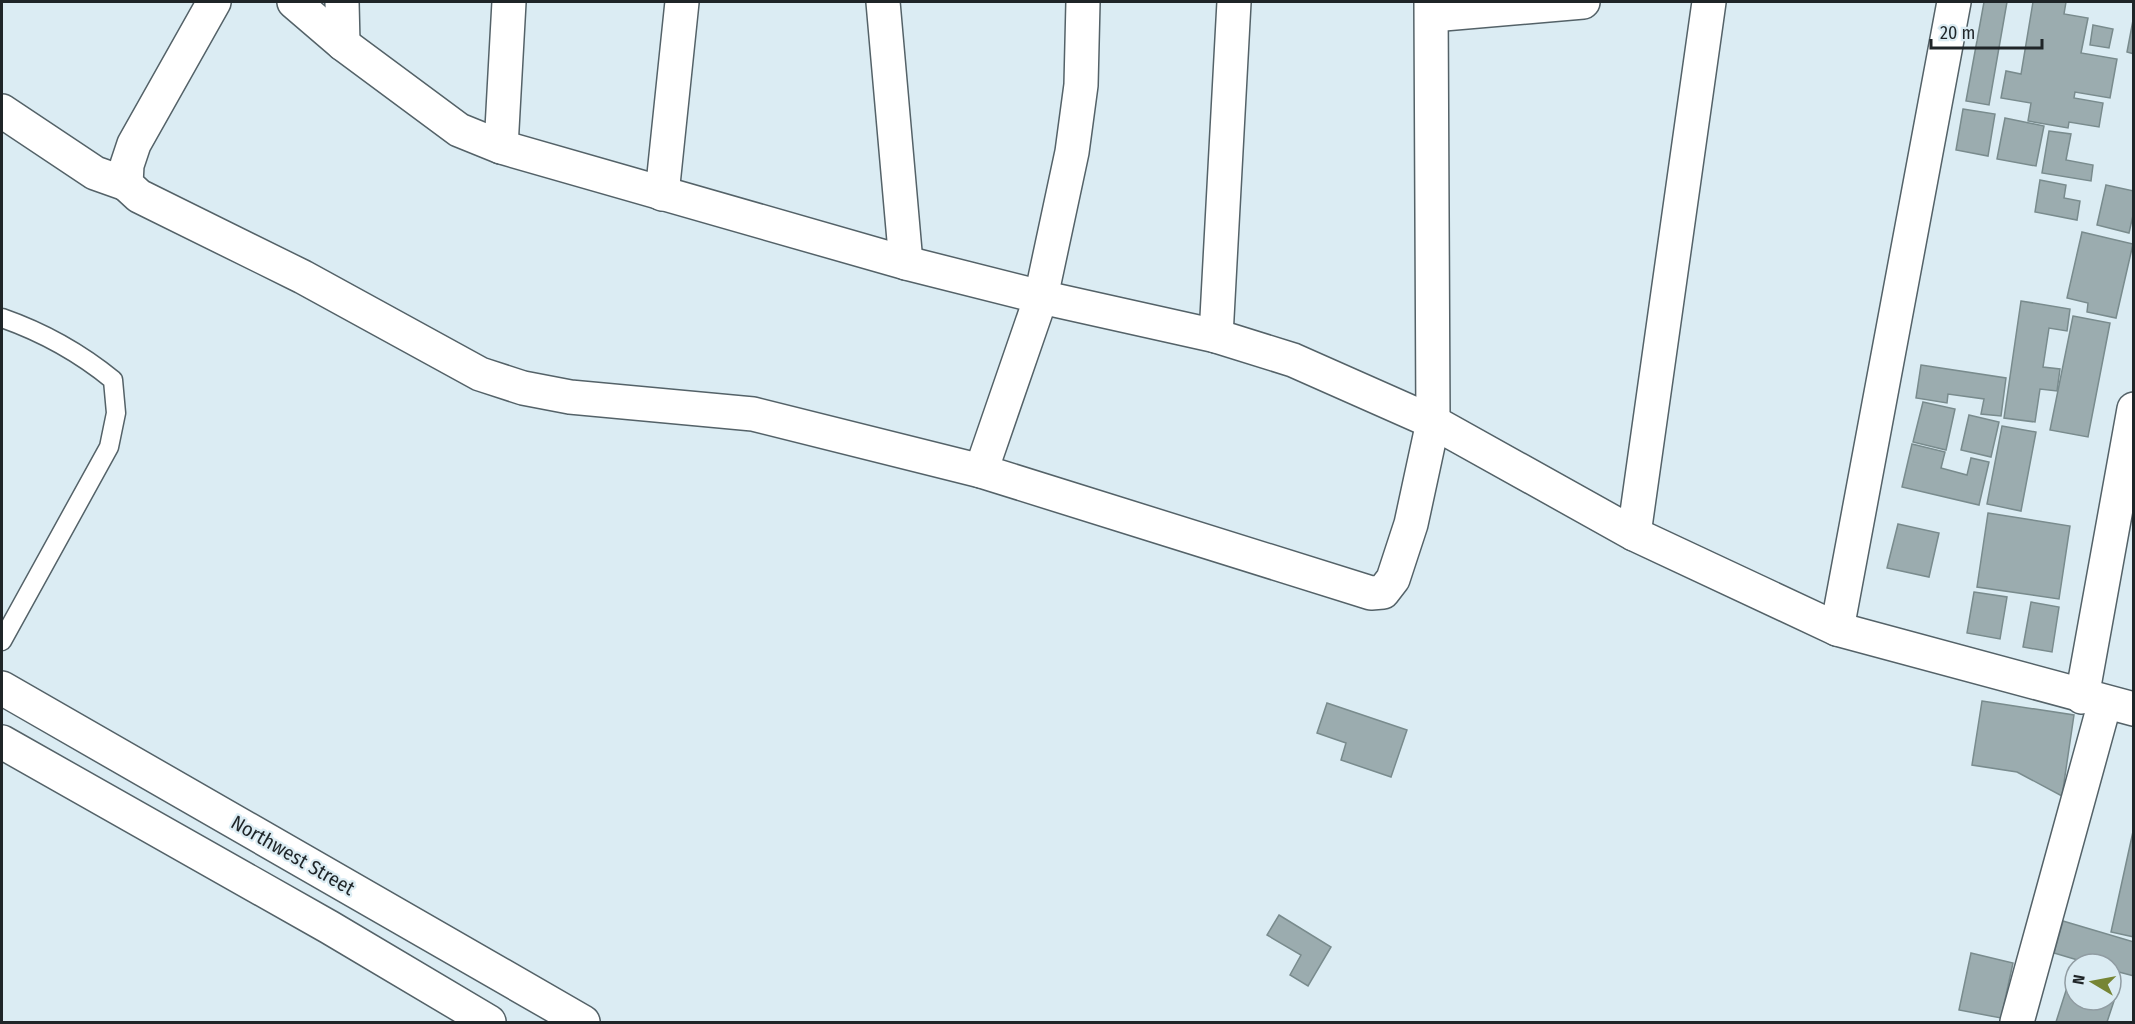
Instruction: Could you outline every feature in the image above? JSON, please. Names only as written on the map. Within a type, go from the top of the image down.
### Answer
[{"type":"street","points":[[126,184],[127,165],[134,144],[214,2]]},
{"type":"street","points":[[294,2],[343,44],[459,130],[501,147],[906,263],[1041,297],[1216,336],[1293,360],[1433,422],[1634,534],[1837,629],[2107,703]]},
{"type":"street","points":[[342,2],[343,44]]},
{"type":"street","points":[[501,147],[509,2]]},
{"type":"street","points":[[662,194],[682,2]]},
{"type":"street","points":[[883,2],[906,263]]},
{"type":"street","points":[[981,471],[1041,297],[1072,152],[1081,85],[1083,2]]},
{"type":"street","points":[[1216,336],[1234,2]]},
{"type":"street","points":[[2,111],[95,173],[126,184],[139,196],[312,282],[480,374],[523,388],[570,397],[753,414],[981,471],[1371,593],[1383,592],[1392,579],[1411,524],[1433,422],[1431,8],[1583,2]]},
{"type":"street","points":[[1634,534],[1709,2]]},
{"type":"street","points":[[1837,629],[1954,2]]},
{"type":"street","points":[[2017,1023],[2107,703],[2133,409]]},
{"type":"street","name":"Northwest Street","points":[[2,688],[583,1023]]},
{"type":"street","points":[[2,741],[329,927],[489,1023]]},
{"type":"lane","points":[[2,318],[21,324],[86,358],[113,380],[116,413],[109,447],[2,641]]},
{"type":"building","points":[[1984,2],[2007,2],[1989,105],[1966,101]]},
{"type":"building","points":[[2033,2],[2066,2],[2064,14],[2088,18],[2081,53],[2117,59],[2110,98],[2075,92],[2074,98],[2103,103],[2099,127],[2069,122],[2068,128],[2028,121],[2031,103],[2001,98],[2006,71],[2021,74]]},
{"type":"building","points":[[2134,15],[2134,54],[2127,52]]},
{"type":"building","points":[[2093,25],[2113,29],[2109,48],[2090,45]]},
{"type":"building","points":[[1963,109],[1995,114],[1988,156],[1956,150]]},
{"type":"building","points":[[2005,118],[2044,126],[2036,166],[1997,159]]},
{"type":"building","points":[[2049,131],[2071,134],[2066,160],[2093,165],[2091,181],[2042,173]]},
{"type":"building","points":[[2040,180],[2066,185],[2064,198],[2080,201],[2077,220],[2035,212]]},
{"type":"building","points":[[2106,185],[2134,191],[2134,211],[2129,233],[2097,225]]},
{"type":"building","points":[[2082,232],[2133,244],[2116,318],[2087,312],[2088,303],[2067,298]]},
{"type":"building","points":[[2021,301],[2070,309],[2067,331],[2049,328],[2043,367],[2060,369],[2057,391],[2040,389],[2035,422],[2004,418]]},
{"type":"building","points":[[2073,316],[2110,323],[2088,437],[2050,430]]},
{"type":"building","points":[[1921,365],[2006,378],[2001,416],[1981,414],[1984,399],[1948,394],[1947,403],[1916,398]]},
{"type":"building","points":[[1923,402],[1955,409],[1946,450],[1913,442]]},
{"type":"building","points":[[1969,415],[1999,422],[1991,457],[1961,450]]},
{"type":"building","points":[[2002,426],[2036,432],[2021,511],[1987,504]]},
{"type":"building","points":[[1912,444],[1945,452],[1941,468],[1967,475],[1971,458],[1989,462],[1979,505],[1902,487]]},
{"type":"building","points":[[1988,513],[2070,526],[2059,599],[1977,587]]},
{"type":"building","points":[[1898,524],[1939,533],[1929,577],[1887,568]]},
{"type":"building","points":[[1974,592],[2007,597],[2000,639],[1967,633]]},
{"type":"building","points":[[2031,602],[2059,607],[2052,652],[2023,647]]},
{"type":"building","points":[[1982,701],[2074,715],[2062,796],[2017,772],[1972,765]]},
{"type":"building","points":[[1327,703],[1407,730],[1391,777],[1341,760],[1346,743],[1317,733]]},
{"type":"building","points":[[2134,827],[2134,937],[2111,932]]},
{"type":"building","points":[[1279,915],[1331,947],[1308,986],[1290,975],[1301,955],[1267,935]]},
{"type":"building","points":[[2063,921],[2134,942],[2134,976],[2123,973],[2123,952],[2063,952],[2063,956],[2054,953]]},
{"type":"building","points":[[1971,953],[2013,963],[2001,1018],[1959,1010]]},
{"type":"building","points":[[2063,1000],[2063,1012],[2110,1012],[2107,1022],[2056,1022]]}]
